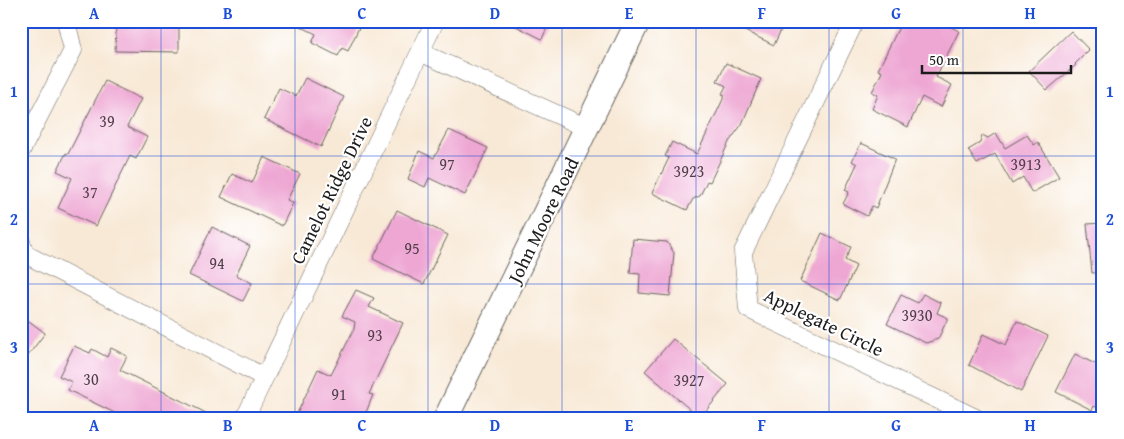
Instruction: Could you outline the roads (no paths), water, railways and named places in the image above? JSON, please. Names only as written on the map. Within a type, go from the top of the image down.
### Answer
[{"type":"street","points":[[21,151],[73,50],[66,21]]},
{"type":"street","name":"Camelot Ridge Drive","points":[[244,418],[436,21]]},
{"type":"street","name":"John Moore Road","points":[[446,418],[638,21]]},
{"type":"street","name":"Applegate Circle","points":[[855,21],[743,252],[748,308],[976,418]]},
{"type":"street","points":[[420,52],[587,128]]},
{"type":"street","points":[[21,242],[25,254],[264,377]]}]
